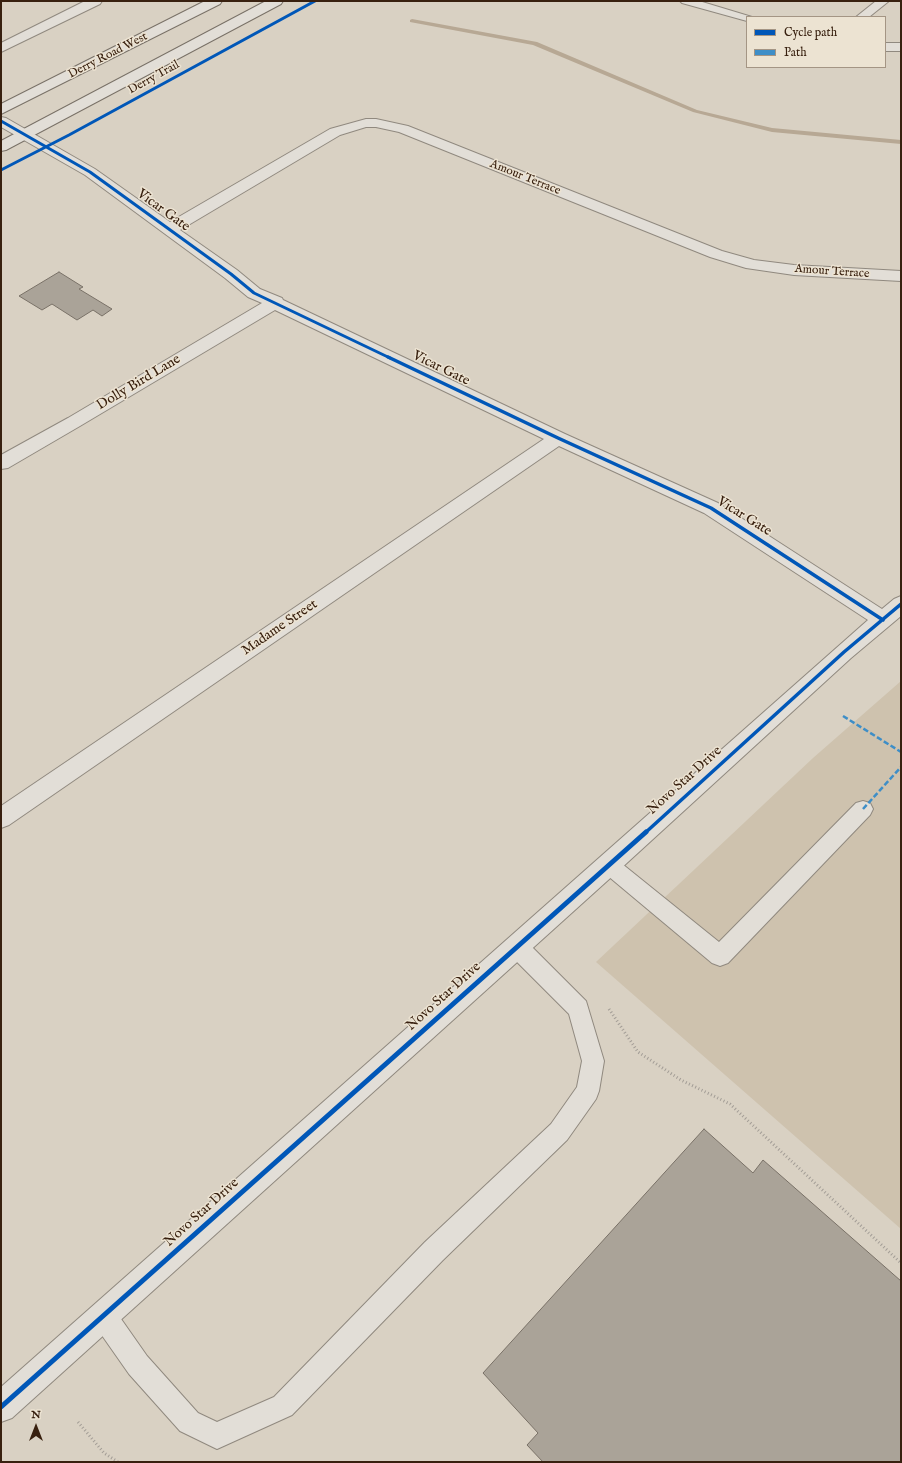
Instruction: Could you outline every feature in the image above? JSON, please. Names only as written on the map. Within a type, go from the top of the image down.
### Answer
[{"type":"street","points":[[1,48],[95,1]]},
{"type":"street","name":"Derry Road West","points":[[1,110],[215,1]]},
{"type":"street","points":[[1,147],[276,1]]},
{"type":"street","name":"Vicar Gate","points":[[1,121],[90,172],[231,274],[254,293],[276,302],[558,438],[711,508],[892,612]]},
{"type":"street","name":"Amour Terrace","points":[[170,229],[335,132],[366,123],[376,123],[402,129],[716,254],[752,265],[794,270],[901,276]]},
{"type":"street","name":"Dolly Bird Lane","points":[[1,463],[74,422],[276,302]]},
{"type":"street","name":"Madame Street","points":[[1,818],[558,438]]},
{"type":"street","name":"Novo Star Drive","points":[[1,1407],[609,865],[844,652],[892,612]]},
{"type":"lane","points":[[686,1],[746,18]]},
{"type":"lane","points":[[863,16],[883,1]]},
{"type":"lane","points":[[886,47],[901,47]]},
{"type":"lane","points":[[609,865],[720,956],[863,809]]},
{"type":"lane","points":[[103,1316],[138,1365],[188,1422],[217,1436],[283,1406],[434,1251],[559,1132],[588,1091],[593,1061],[578,1008],[517,946]]},
{"type":"path","points":[[607,1007],[638,1052],[681,1080],[730,1104],[901,1263]]},
{"type":"path","points":[[78,1422],[104,1453],[118,1462]]},
{"type":"shaded area","points":[[901,681],[901,1229],[596,962],[813,758]]},
{"type":"building","points":[[59,272],[83,287],[79,289],[112,309],[102,316],[93,310],[77,320],[52,304],[42,310],[19,296]]},
{"type":"building","points":[[704,1129],[753,1173],[763,1160],[901,1281],[901,1462],[543,1462],[527,1445],[538,1433],[483,1373]]},
{"type":"waterway","points":[[412,21],[535,43],[695,111],[772,130],[901,142]]},
{"type":"marked path","points":[[843,716],[901,752]]},
{"type":"marked path","points":[[863,809],[901,767]]},
{"type":"cycle path","name":"Derry Trail","points":[[1,170],[69,135],[315,1]]},
{"type":"cycle path","points":[[1,121],[90,172],[231,274],[254,293],[558,438],[711,508],[883,620]]},
{"type":"cycle path","points":[[1,1407],[609,865],[844,652],[901,604]]}]
